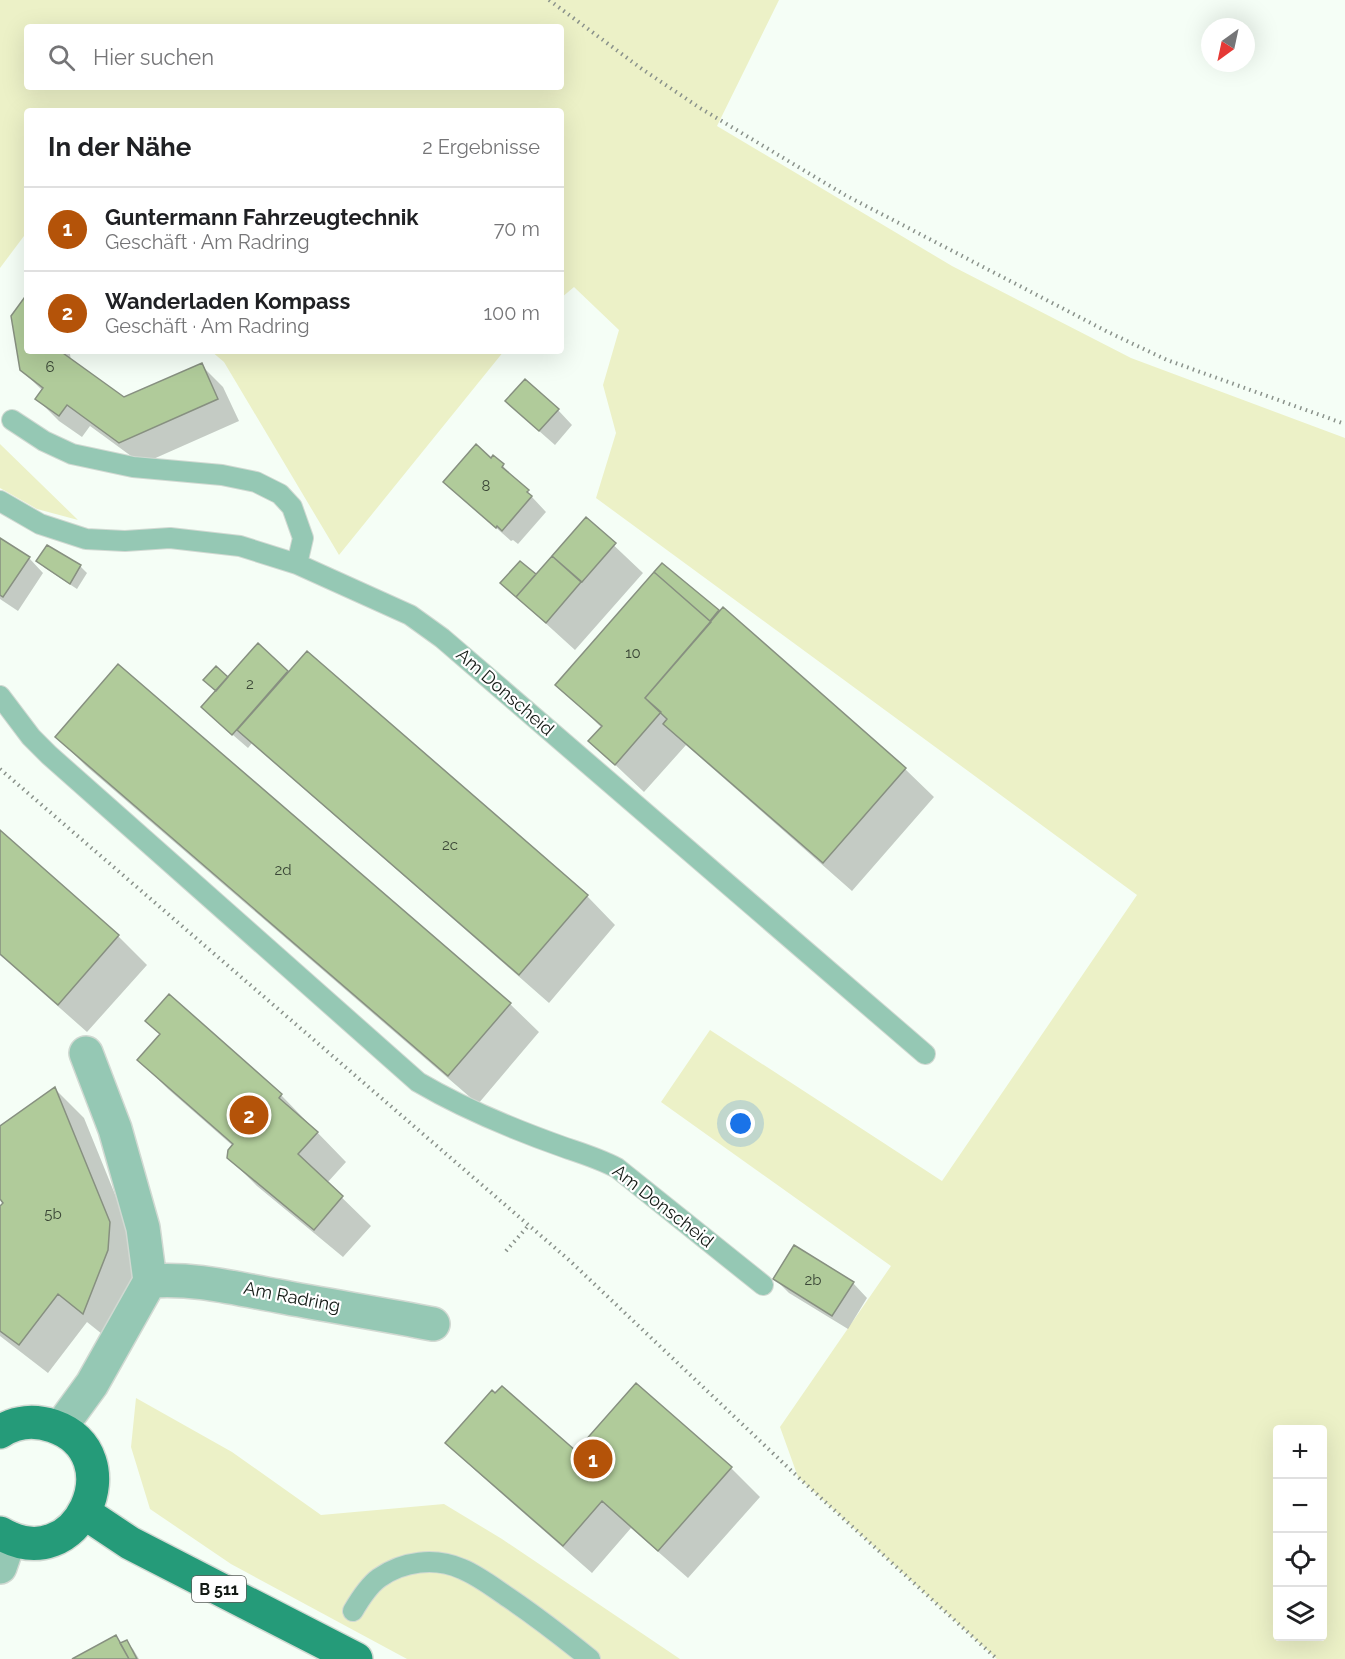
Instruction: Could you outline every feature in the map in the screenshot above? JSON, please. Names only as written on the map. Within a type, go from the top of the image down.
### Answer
[{"type":"main road","points":[[0,1432],[7,1427],[25,1422],[43,1422],[60,1428],[79,1444],[91,1466],[93,1482],[91,1498],[85,1513],[67,1532],[44,1542],[3,1546]]},
{"type":"main road","name":"B 511","points":[[85,1513],[130,1543],[356,1659]]},
{"type":"street","points":[[60,1428],[92,1384],[150,1281],[142,1228],[118,1140],[86,1053]]},
{"type":"street","name":"Am Radring","points":[[150,1281],[216,1283],[433,1324]]},
{"type":"lane","points":[[12,420],[44,441],[72,454],[134,467],[222,475],[256,482],[280,494],[292,507],[303,538],[297,564]]},
{"type":"lane","name":"Am Donscheid","points":[[0,501],[40,524],[86,539],[170,538],[240,546],[297,564],[410,615],[442,638],[925,1054]]},
{"type":"lane","name":"Am Donscheid","points":[[0,696],[31,737],[49,755],[418,1082],[468,1109],[567,1148],[591,1155],[617,1168],[763,1285]]},
{"type":"lane","points":[[353,1611],[379,1578],[414,1563],[432,1561],[447,1563],[463,1569],[490,1585],[590,1659]]},
{"type":"path","points":[[549,0],[642,69],[700,108],[844,195],[1108,332],[1167,360],[1345,424]]},
{"type":"path","points":[[0,769],[569,1260],[798,1477],[997,1659]]},
{"type":"path","points":[[506,1251],[529,1225]]},
{"type":"green space","points":[[0,0],[779,0],[717,126],[952,266],[1131,358],[1345,438],[1345,1659],[997,1659],[798,1477],[780,1427],[891,1266],[661,1102],[710,1030],[942,1181],[1137,895],[596,498],[616,433],[603,385],[619,330],[574,287],[564,295],[564,108],[24,108],[24,236],[0,268]]},
{"type":"green space","points":[[215,354],[502,354],[339,555],[224,362]]},
{"type":"green space","points":[[0,444],[78,520],[37,509],[0,488]]},
{"type":"green space","points":[[136,1398],[232,1452],[321,1515],[444,1504],[502,1539],[680,1659],[407,1659],[231,1564],[150,1509],[131,1447]]},
{"type":"building","points":[[24,298],[24,354],[64,354],[124,397],[202,363],[218,399],[119,443],[67,405],[59,416],[35,399],[43,388],[20,370],[11,316]]},
{"type":"building","points":[[525,379],[559,409],[539,431],[505,401]]},
{"type":"building","points":[[476,444],[491,458],[493,455],[504,464],[502,467],[529,490],[527,492],[532,496],[502,531],[443,482]]},
{"type":"building","points":[[586,517],[616,543],[582,582],[552,556]]},
{"type":"building","points":[[0,538],[30,557],[3,597],[0,595]]},
{"type":"building","points":[[47,545],[81,565],[70,584],[36,561]]},
{"type":"building","points":[[552,556],[581,582],[546,623],[516,597]]},
{"type":"building","points":[[520,561],[536,574],[516,597],[500,583]]},
{"type":"building","points":[[662,563],[719,610],[710,621],[654,572]]},
{"type":"building","points":[[654,572],[711,622],[645,698],[661,712],[615,765],[588,741],[602,726],[555,685]]},
{"type":"building","points":[[723,607],[906,768],[823,863],[663,724],[667,719],[645,698]]},
{"type":"building","points":[[258,643],[288,671],[232,735],[201,707]]},
{"type":"building","points":[[307,651],[588,895],[519,975],[237,730]]},
{"type":"building","points":[[118,664],[511,1003],[448,1076],[55,737]]},
{"type":"building","points":[[216,666],[228,677],[216,691],[203,680]]},
{"type":"building","points":[[0,830],[119,935],[58,1005],[0,954]]},
{"type":"building","points":[[169,994],[282,1094],[279,1098],[318,1132],[298,1154],[343,1196],[314,1230],[227,1158],[228,1150],[233,1144],[137,1060],[160,1034],[145,1021]]},
{"type":"building","points":[[55,1087],[110,1222],[108,1250],[83,1314],[58,1294],[19,1345],[0,1331],[0,1206],[3,1203],[0,1199],[0,1126]]},
{"type":"building","points":[[794,1245],[854,1282],[832,1316],[773,1279]]},
{"type":"building","points":[[636,1383],[732,1467],[658,1551],[602,1501],[563,1546],[445,1443],[492,1390],[495,1393],[502,1386],[576,1451]]},
{"type":"building","points":[[116,1635],[129,1659],[72,1659]]},
{"type":"building","points":[[127,1640],[137,1659],[129,1659],[120,1643]]},
{"type":"place","name":"Wanderladen Kompass","points":[[249,1115]]},
{"type":"place","name":"Guntermann Fahrzeugtechnik","points":[[593,1459]]}]
